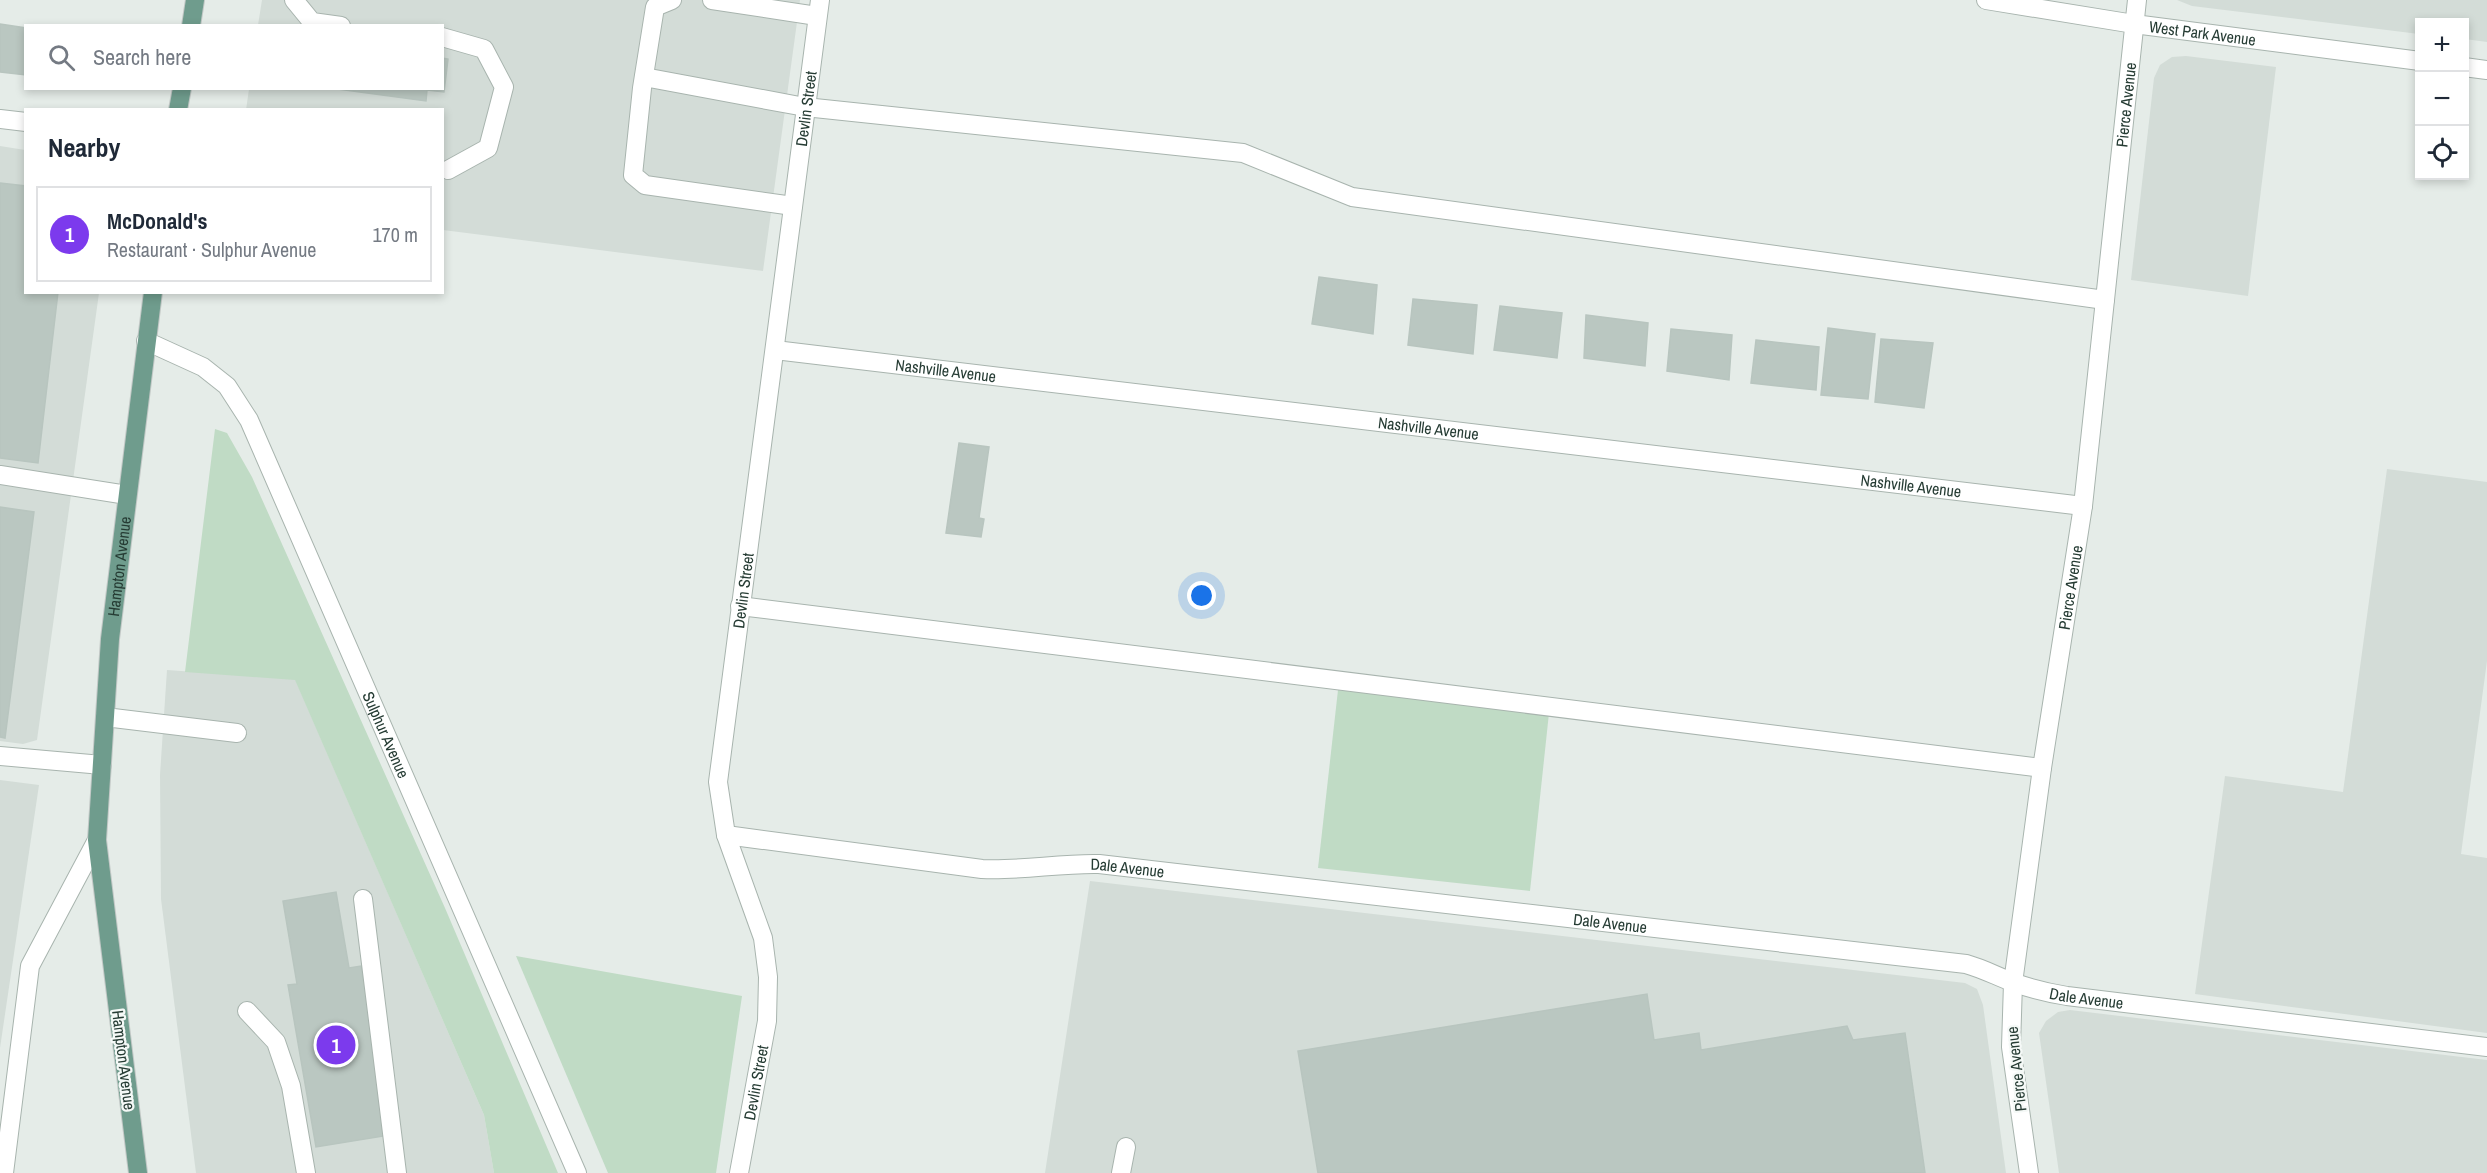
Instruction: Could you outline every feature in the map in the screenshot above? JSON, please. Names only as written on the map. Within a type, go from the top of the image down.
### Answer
[{"type":"main road","points":[[191,24],[195,0]]},
{"type":"main road","points":[[178,108],[182,90]]},
{"type":"main road","name":"Hampton Avenue","points":[[138,1173],[97,840],[110,639],[153,294]]},
{"type":"street","points":[[294,0],[312,22],[326,24]]},
{"type":"street","points":[[672,0],[655,7],[644,77],[633,175],[645,185],[793,206]]},
{"type":"street","points":[[712,0],[819,8]]},
{"type":"street","name":"West Park Avenue","points":[[1986,0],[2134,24],[2415,60]]},
{"type":"street","name":"Pierce Avenue","points":[[2029,1173],[2011,1047],[2013,983],[2042,768],[2083,506],[2137,0]]},
{"type":"street","name":"Devlin Street","points":[[739,1173],[767,1021],[768,977],[763,938],[726,835],[718,782],[819,8]]},
{"type":"street","points":[[444,38],[484,49],[504,87],[488,148],[448,170]]},
{"type":"street","points":[[2469,68],[2487,70]]},
{"type":"street","points":[[644,77],[805,107],[1243,153],[1352,197],[2105,300]]},
{"type":"street","points":[[0,119],[24,122]]},
{"type":"street","name":"Sulphur Avenue","points":[[146,341],[203,367],[227,386],[249,420],[577,1173]]},
{"type":"street","name":"Nashville Avenue","points":[[776,351],[2083,506]]},
{"type":"street","points":[[0,475],[128,495]]},
{"type":"street","points":[[740,606],[2042,768]]},
{"type":"street","points":[[105,717],[237,733]]},
{"type":"street","points":[[0,756],[102,765]]},
{"type":"street","name":"Dale Avenue","points":[[726,835],[982,869],[1015,871],[1064,863],[1123,867],[1966,964],[1986,970],[2013,983],[2067,996],[2487,1047]]},
{"type":"street","name":"Hampton Avenue","points":[[4,1173],[7,1088],[30,966],[97,840]]},
{"type":"street","points":[[363,899],[398,1173]]},
{"type":"street","points":[[247,1011],[276,1042],[291,1086],[306,1173]]},
{"type":"street","points":[[1121,1173],[1126,1147]]},
{"type":"shaded area","points":[[262,0],[800,0],[763,271],[444,230],[444,108],[246,108],[249,90],[444,90],[444,24],[258,24]]},
{"type":"shaded area","points":[[2177,0],[2487,0],[2487,42],[2469,40],[2469,18],[2415,18],[2415,34],[2192,6]]},
{"type":"shaded area","points":[[2186,56],[2276,67],[2248,296],[2131,280],[2154,78],[2160,65],[2172,57]]},
{"type":"shaded area","points":[[0,146],[24,150],[24,294],[99,294],[37,740],[23,744],[0,741]]},
{"type":"shaded area","points":[[2387,469],[2487,482],[2487,661],[2461,854],[2487,858],[2487,1033],[2195,994],[2225,776],[2343,792]]},
{"type":"shaded area","points":[[167,670],[295,679],[484,1115],[494,1173],[196,1173],[161,899],[160,775]]},
{"type":"shaded area","points":[[0,780],[39,785],[0,1048]]},
{"type":"shaded area","points":[[1090,881],[1965,983],[1977,989],[1983,1005],[2006,1173],[1045,1173]]},
{"type":"shaded area","points":[[2070,1010],[2487,1060],[2487,1173],[2059,1173],[2039,1033],[2046,1021],[2058,1012]]},
{"type":"green space","points":[[215,429],[227,433],[252,477],[445,908],[558,1173],[494,1173],[484,1115],[295,680],[185,672]]},
{"type":"green space","points":[[1338,690],[1549,713],[1530,891],[1318,868]]},
{"type":"green space","points":[[516,956],[742,996],[716,1173],[608,1173]]},
{"type":"building","points":[[0,24],[24,28],[24,75],[0,72]]},
{"type":"building","points":[[444,58],[448,59],[444,92],[427,90],[444,90]]},
{"type":"building","points":[[345,90],[427,90],[426,101]]},
{"type":"building","points":[[0,183],[24,186],[24,294],[58,294],[38,463],[0,458]]},
{"type":"building","points":[[1319,277],[1377,285],[1373,334],[1312,324]]},
{"type":"building","points":[[1413,299],[1477,305],[1473,354],[1408,345]]},
{"type":"building","points":[[1500,306],[1562,313],[1557,358],[1494,350]]},
{"type":"building","points":[[1586,315],[1648,323],[1645,366],[1584,358]]},
{"type":"building","points":[[1828,328],[1875,334],[1868,399],[1821,395]]},
{"type":"building","points":[[1671,329],[1732,335],[1729,380],[1667,371]]},
{"type":"building","points":[[1881,339],[1933,343],[1924,408],[1875,402]]},
{"type":"building","points":[[1756,340],[1819,347],[1816,390],[1751,383]]},
{"type":"building","points":[[959,443],[989,447],[979,518],[984,519],[981,537],[946,533]]},
{"type":"building","points":[[0,507],[34,512],[5,738],[0,737]]},
{"type":"building","points":[[336,892],[349,968],[361,966],[390,1135],[316,1147],[288,985],[297,984],[283,901]]},
{"type":"building","points":[[1647,994],[1654,1040],[1699,1033],[1701,1050],[1847,1026],[1853,1040],[1905,1033],[1925,1173],[1318,1173],[1298,1051]]},
{"type":"place","name":"McDonald's","points":[[336,1045]]}]
